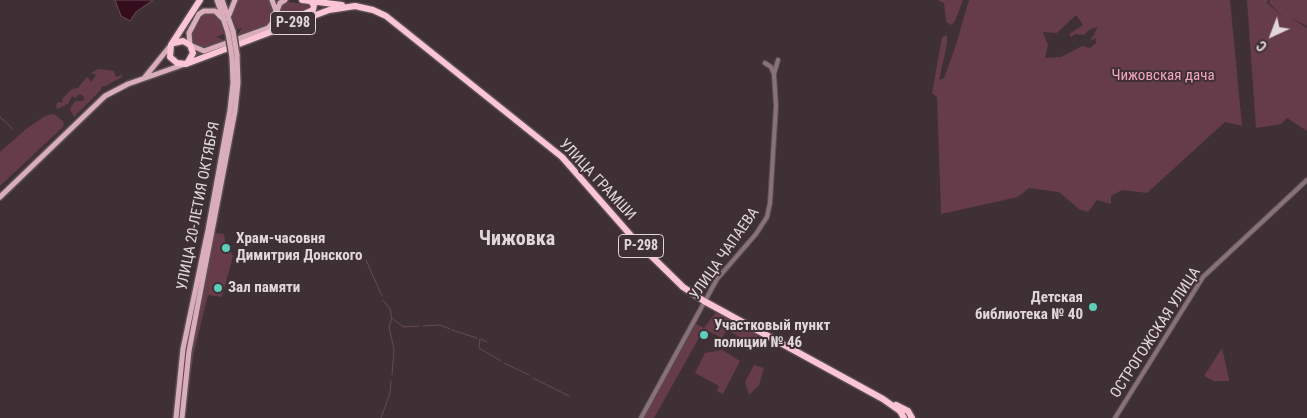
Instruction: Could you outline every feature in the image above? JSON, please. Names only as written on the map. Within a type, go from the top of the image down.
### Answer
[{"type":"highway","points":[[171,45],[180,40],[190,45],[192,56],[186,64],[177,63],[172,60],[169,54],[171,45],[200,0]]},
{"type":"highway","name":"Р-298","points":[[302,0],[348,6]]},
{"type":"highway","points":[[283,27],[287,20],[313,10],[314,5],[310,1]]},
{"type":"highway","name":"УЛИЦА ГРАМШИ","points":[[186,64],[320,13],[348,6],[373,10],[396,23],[564,159],[650,256],[683,287],[704,301],[883,399]]},
{"type":"highway","name":"Р-298","points":[[883,399],[900,412],[904,418]]},
{"type":"highway","name":"Р-298","points":[[883,399],[908,411],[912,418]]},
{"type":"main road","name":"УЛИЦА 20-ЛЕТИЯ ОКТЯБРЯ","points":[[217,0],[226,19]]},
{"type":"main road","name":"УЛИЦА 20-ЛЕТИЯ ОКТЯБРЯ","points":[[182,418],[189,351],[235,111],[238,83],[230,32],[222,0]]},
{"type":"main road","points":[[235,0],[226,19],[215,11],[204,11],[199,14],[189,32],[190,45],[197,50],[207,51],[268,28],[273,22],[280,3],[285,0]]},
{"type":"main road","points":[[272,0],[276,12]]},
{"type":"main road","points":[[143,79],[155,68],[171,45]]},
{"type":"main road","name":"УЛИЦА 20-ЛЕТИЯ ОКТЯБРЯ","points":[[176,418],[183,349],[208,230],[230,110],[234,56]]},
{"type":"main road","points":[[0,197],[105,96],[121,87],[186,64]]},
{"type":"street","name":"УЛИЦА ЧАПАЕВА","points":[[641,418],[704,301],[718,279],[761,227],[770,209],[775,128],[774,74],[778,60]]},
{"type":"street","points":[[765,62],[771,67],[774,74]]},
{"type":"street","name":"ОСТРОГОЖСКАЯ УЛИЦА","points":[[1115,418],[1203,277],[1307,180]]},
{"type":"green space","points":[[237,0],[270,0],[274,10],[273,18],[267,26],[238,37],[242,28],[237,29],[231,13]]},
{"type":"green space","points":[[938,0],[963,0],[955,21],[951,25],[946,22],[944,3]]},
{"type":"green space","name":"Чижовская дача","points":[[969,0],[1230,0],[1242,126],[1225,122],[1147,193],[1122,190],[1111,196],[1111,204],[1097,200],[1088,212],[1079,209],[1059,192],[1029,188],[1018,197],[941,214],[937,97],[932,93],[942,37],[947,35],[947,44],[939,80],[944,78]],"holes":[[[1076,15],[1083,25],[1069,34],[1071,37],[1075,34],[1084,35],[1090,29],[1098,27],[1090,41],[1096,38],[1096,43],[1090,48],[1082,46],[1061,57],[1045,58],[1048,45],[1043,32],[1057,33]]]},
{"type":"green space","name":"Чижовская дача","points":[[1247,0],[1268,0],[1267,3],[1285,19],[1269,3],[1270,0],[1307,0],[1307,26],[1291,18],[1307,28],[1307,131],[1287,118],[1281,124],[1256,128]]},
{"type":"green space","points":[[288,2],[312,5],[312,9],[284,20],[281,26],[191,60],[194,49],[206,52],[273,27],[282,5]]},
{"type":"green space","points":[[214,12],[219,16],[224,34],[216,37],[225,42],[206,50],[192,44],[190,37],[195,21],[204,13]]},
{"type":"green space","points":[[98,69],[114,71],[116,77],[122,75],[122,77],[106,86],[102,86],[100,91],[74,117],[70,109],[75,101],[83,101],[84,97],[80,94],[75,98],[72,96],[68,104],[57,109],[56,104],[62,103],[63,98],[72,89],[78,88],[88,77],[91,82],[96,75],[91,73]]},
{"type":"green space","points":[[54,114],[64,122],[63,127],[0,186],[0,152],[26,129],[45,116]]},
{"type":"green space","points":[[215,233],[224,234],[225,241],[233,256],[222,297],[208,295],[194,352],[186,408],[192,348]]},
{"type":"green space","points":[[716,312],[758,335],[754,345],[727,330],[722,338],[704,329],[654,418],[644,418],[696,324],[704,328]]},
{"type":"green space","points":[[1222,348],[1229,381],[1214,381],[1204,376]]},
{"type":"green space","points":[[722,350],[740,361],[723,394],[717,391],[719,386],[695,373],[705,353]]},
{"type":"green space","points":[[754,365],[764,368],[759,385],[749,395],[745,382]]},
{"type":"shaded area","points":[[115,0],[153,0],[136,12],[130,21],[121,16]]},
{"type":"waterway","points":[[0,117],[13,129]]},
{"type":"waterway","points":[[366,260],[382,296]]},
{"type":"waterway","points":[[383,300],[390,309],[392,318],[389,327],[394,349],[392,375]]},
{"type":"waterway","points":[[393,319],[404,327],[419,326]]},
{"type":"waterway","points":[[423,326],[440,325],[450,329]]},
{"type":"waterway","points":[[452,330],[477,338]]},
{"type":"waterway","points":[[480,339],[479,348],[501,361]]},
{"type":"waterway","points":[[481,339],[487,342]]},
{"type":"waterway","points":[[504,363],[529,375]]},
{"type":"waterway","points":[[533,378],[569,396]]},
{"type":"waterway","points":[[381,418],[390,393],[391,381]]},
{"type":"place","name":"Храм-часовня Димитрия Донского","points":[[226,248]]},
{"type":"place","name":"Зал памяти","points":[[218,288]]},
{"type":"place","name":"Детская библиотека № 40","points":[[1093,307]]},
{"type":"place","name":"Участковый пункт полиции № 46","points":[[704,335]]},
{"type":"district","name":"Чижовка","points":[[517,240]]}]
